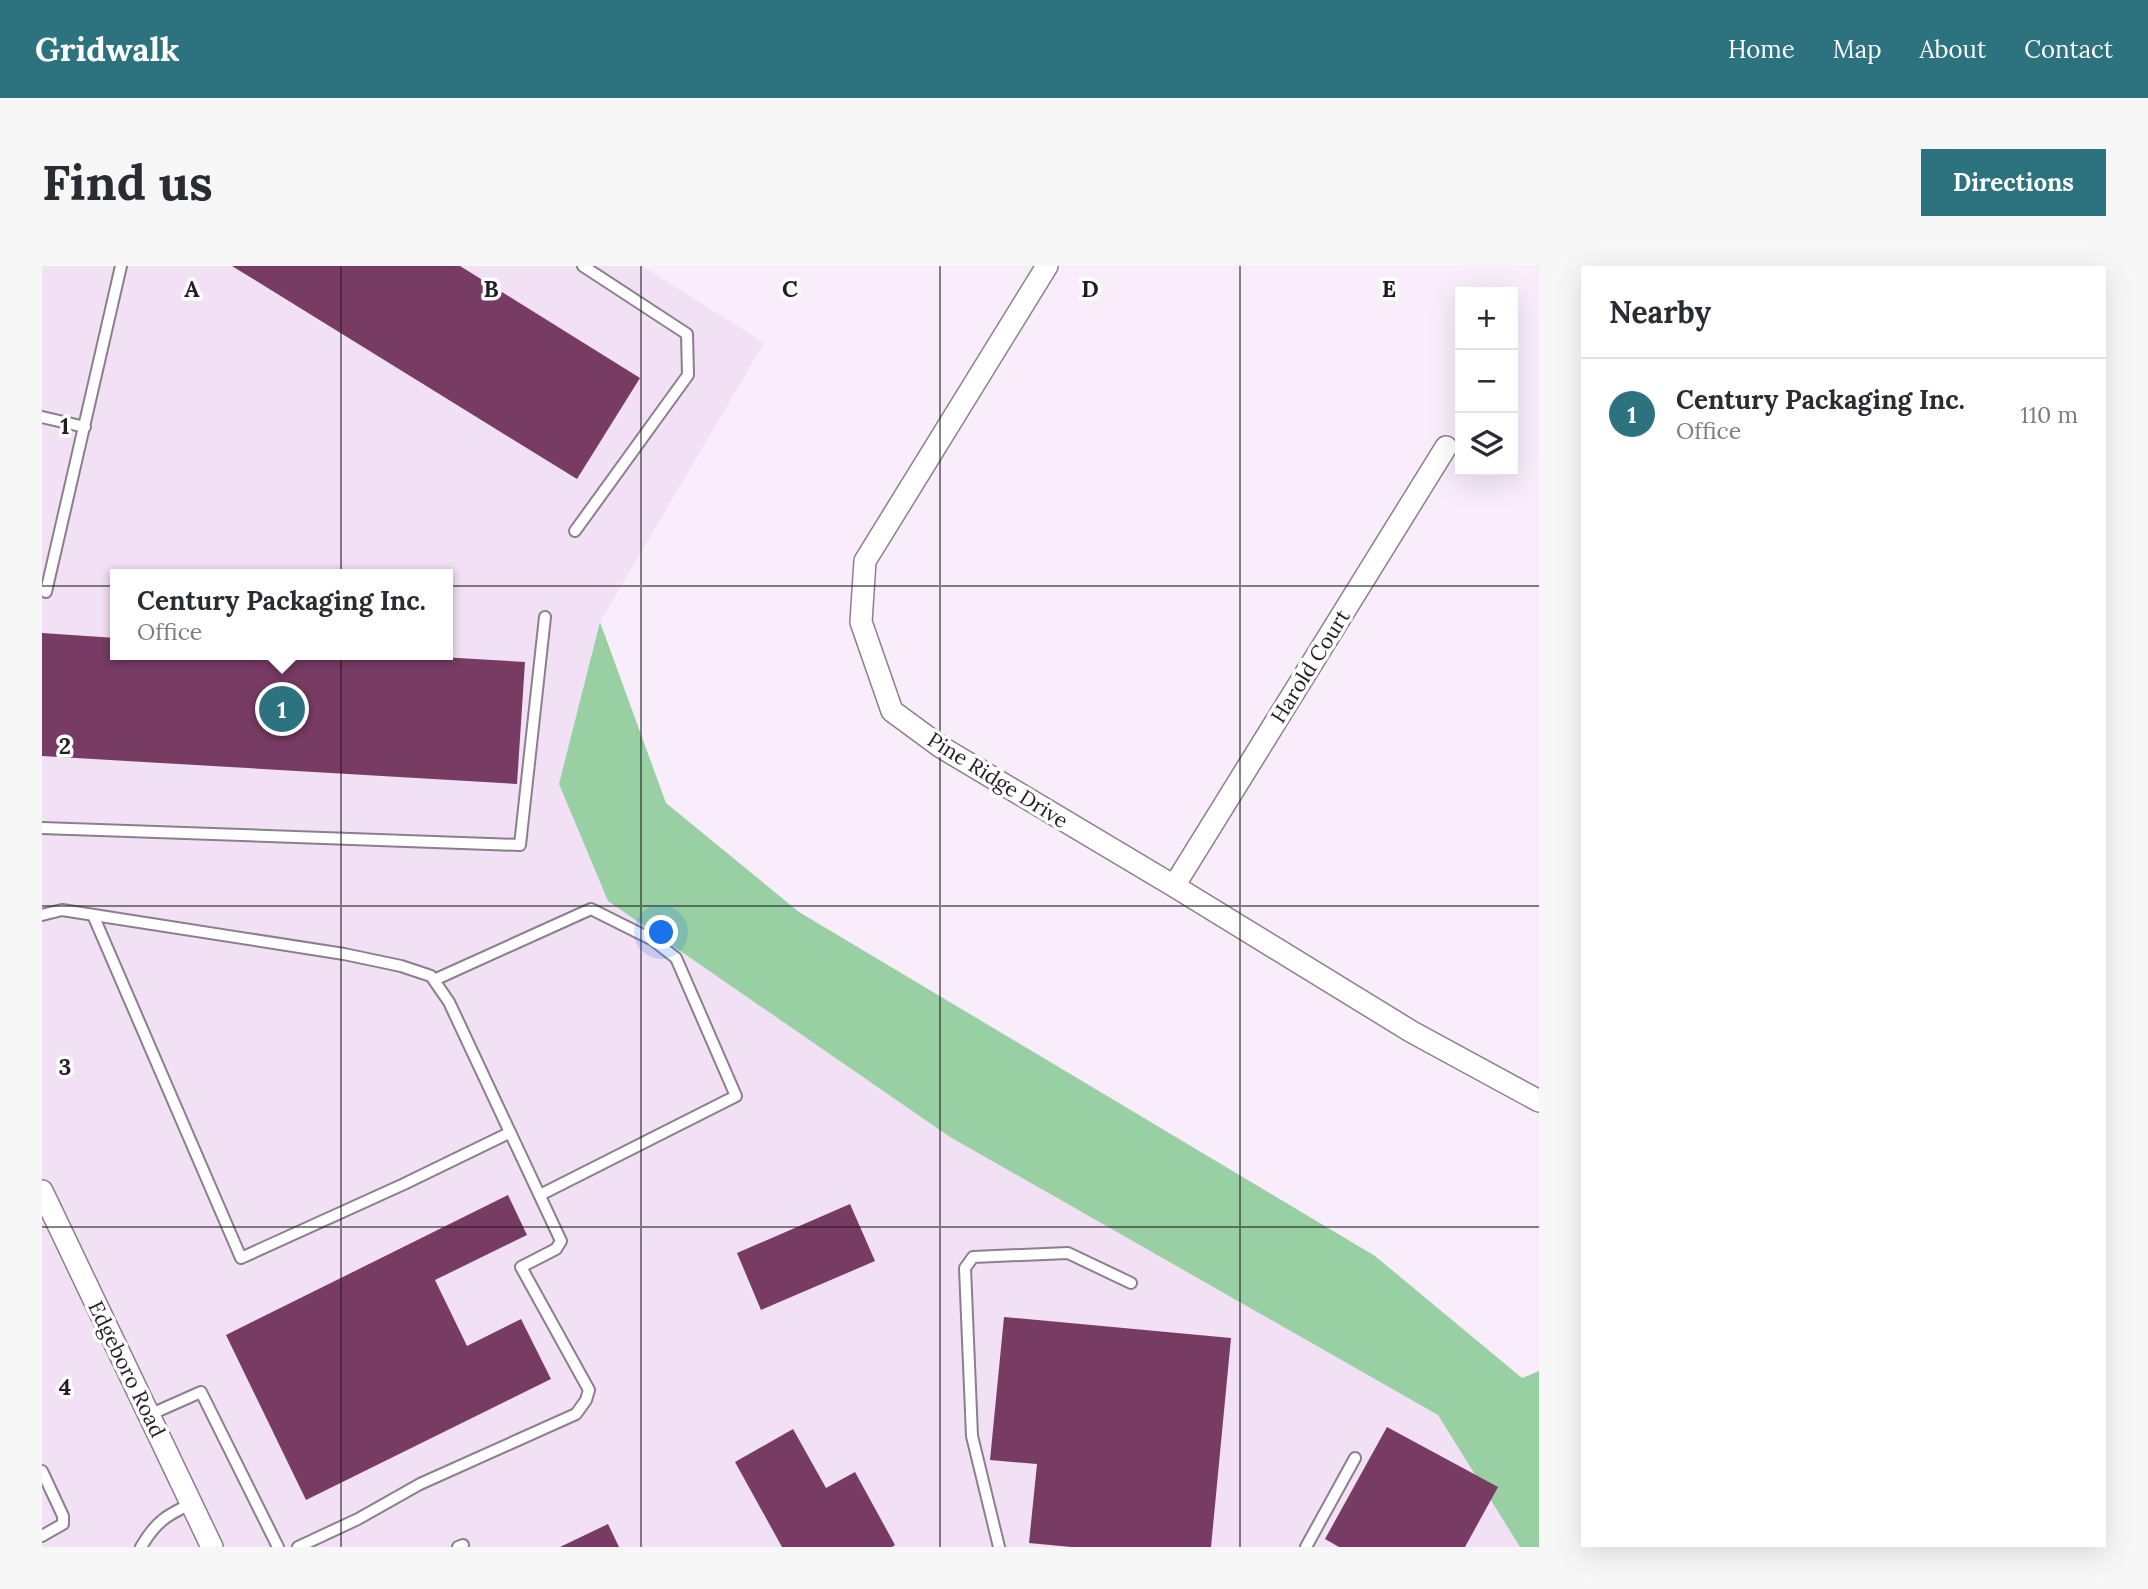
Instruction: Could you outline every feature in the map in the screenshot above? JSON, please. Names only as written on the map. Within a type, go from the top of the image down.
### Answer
[{"type":"street","name":"Pine Ridge Drive","points":[[1047,266],[865,561],[861,622],[892,711],[941,747],[1412,1032],[1539,1101]]},
{"type":"street","name":"Harold Court","points":[[1174,886],[1446,447]]},
{"type":"street","name":"Edgeboro Road","points":[[42,1191],[212,1547]]},
{"type":"lane","points":[[46,592],[121,266]]},
{"type":"lane","points":[[575,531],[688,375],[687,334],[583,266]]},
{"type":"lane","points":[[42,417],[85,427]]},
{"type":"lane","points":[[42,828],[520,845],[545,617]]},
{"type":"lane","points":[[433,978],[591,909],[653,940],[676,958],[736,1096],[540,1195]]},
{"type":"lane","points":[[42,915],[62,910],[344,954],[401,967],[433,978],[449,1002],[561,1241],[556,1250],[521,1267],[589,1390],[583,1407],[576,1414],[420,1484],[358,1519],[298,1547]]},
{"type":"lane","points":[[93,915],[241,1258],[509,1133]]},
{"type":"lane","points":[[999,1547],[972,1436],[965,1268],[973,1257],[1068,1254],[1130,1283]]},
{"type":"lane","points":[[149,1415],[201,1392],[278,1547]]},
{"type":"lane","points":[[1306,1547],[1355,1458]]},
{"type":"lane","points":[[42,1471],[63,1516],[63,1524],[42,1536]]},
{"type":"lane","points":[[141,1547],[164,1516],[191,1504]]},
{"type":"shaded area","points":[[42,266],[642,266],[764,343],[600,622],[559,784],[950,1137],[1438,1415],[1520,1547],[42,1547]]},
{"type":"green space","points":[[600,622],[666,803],[799,912],[1375,1256],[1522,1378],[1539,1371],[1539,1547],[1520,1547],[1438,1415],[950,1137],[608,901],[559,784]]},
{"type":"building","points":[[232,266],[460,266],[640,378],[577,479]]},
{"type":"building","points":[[42,633],[110,638],[110,660],[453,660],[453,658],[525,662],[517,784],[42,756]]},
{"type":"building","points":[[508,1195],[527,1235],[435,1280],[467,1346],[521,1319],[551,1379],[306,1500],[226,1335]]},
{"type":"building","points":[[850,1204],[875,1261],[761,1310],[737,1253]]},
{"type":"building","points":[[1004,1317],[1231,1338],[1211,1547],[1071,1547],[1029,1543],[1037,1464],[990,1460]]},
{"type":"building","points":[[1387,1427],[1498,1487],[1465,1547],[1339,1547],[1325,1539]]},
{"type":"building","points":[[793,1429],[826,1488],[855,1472],[895,1545],[782,1547],[735,1462]]},
{"type":"building","points":[[608,1524],[619,1547],[560,1547]]},
{"type":"place","name":"Century Packaging Inc.","points":[[282,709]]}]
